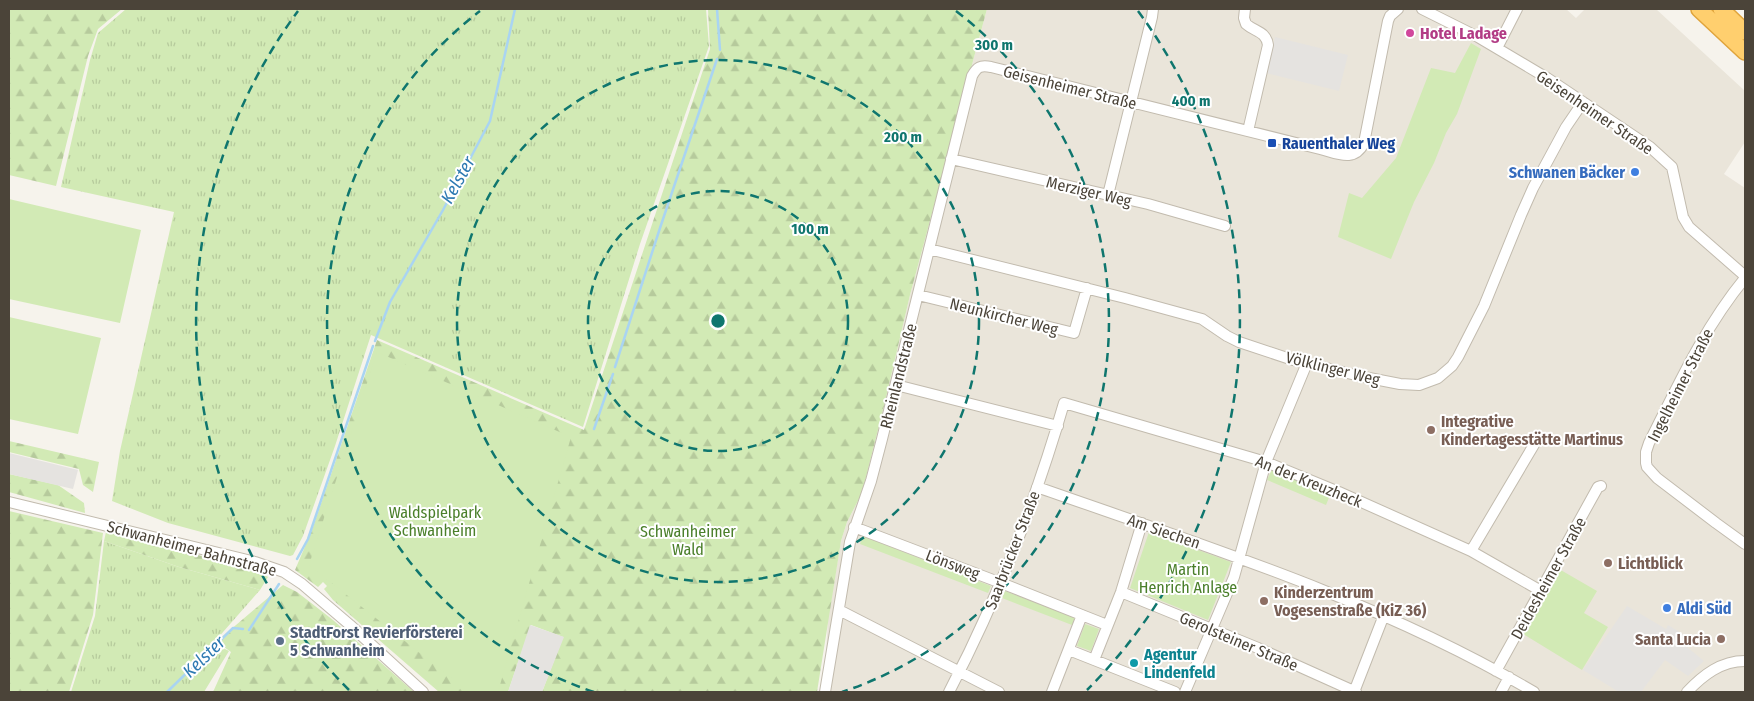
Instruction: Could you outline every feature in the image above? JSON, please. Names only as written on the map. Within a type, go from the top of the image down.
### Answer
[{"type":"highway","points":[[1699,9],[1745,52]]},
{"type":"highway","points":[[1721,9],[1745,32]]},
{"type":"street","points":[[1108,195],[1153,9]]},
{"type":"street","points":[[1245,9],[1244,18],[1246,24],[1264,34],[1268,45],[1248,131]]},
{"type":"street","name":"Geisenheimer Straße","points":[[983,65],[1347,155],[1355,155],[1360,151],[1364,143],[1385,31],[1390,16],[1398,9]]},
{"type":"street","name":"Geisenheimer Straße","points":[[1422,9],[1497,48],[1547,78],[1650,147],[1672,167],[1683,217],[1689,227],[1745,277]]},
{"type":"street","points":[[1497,48],[1517,9]]},
{"type":"street","name":"Rheinlandstraße","points":[[825,692],[854,527],[871,481],[972,76],[976,68],[983,65]]},
{"type":"street","name":"Völklinger Weg","points":[[929,249],[1202,319],[1239,342],[1306,363],[1364,377],[1400,384],[1419,385],[1432,382],[1446,372],[1458,357],[1484,306],[1533,188],[1566,127],[1583,102]]},
{"type":"street","name":"Merziger Weg","points":[[951,159],[1148,204],[1225,226]]},
{"type":"street","name":"Ingelheimer Straße","points":[[1745,277],[1718,314],[1691,358],[1649,443],[1646,457],[1647,467],[1657,478],[1745,544]]},
{"type":"street","name":"Neunkircher Weg","points":[[918,295],[1074,333],[1087,288]]},
{"type":"street","points":[[1185,692],[1240,558],[1266,462],[1306,363]]},
{"type":"street","points":[[896,384],[1058,426]]},
{"type":"street","name":"An der Kreuzheck","points":[[1064,403],[1266,462],[1339,492],[1471,551],[1541,591]]},
{"type":"street","name":"Saarbrücker Straße","points":[[950,692],[1001,583],[1058,426],[1064,403]]},
{"type":"street","points":[[1471,551],[1535,443]]},
{"type":"street","name":"Am Siechen","points":[[1037,486],[1240,558],[1384,615],[1422,632],[1534,692]]},
{"type":"street","name":"Deidesheimer Straße","points":[[1496,671],[1598,487],[1601,486]]},
{"type":"street","name":"Schwanheimer Bahnstraße","points":[[9,502],[255,562],[284,572],[302,584],[350,625],[423,692]]},
{"type":"street","points":[[1094,660],[1121,592],[1142,524]]},
{"type":"street","name":"Lönsweg","points":[[854,527],[1107,625]]},
{"type":"street","name":"Gerolsteiner Straße","points":[[1121,592],[1258,648],[1355,692]]},
{"type":"street","points":[[839,610],[999,692]]},
{"type":"street","points":[[1052,692],[1082,615]]},
{"type":"street","points":[[1355,692],[1384,615]]},
{"type":"street","points":[[1069,650],[1175,692]]},
{"type":"street","points":[[1687,692],[1695,683],[1715,669],[1732,662],[1745,661]]},
{"type":"street","points":[[1501,692],[1509,677]]},
{"type":"shaded area","points":[[987,9],[1566,9],[1576,18],[1585,9],[1656,9],[1745,91],[1745,142],[1724,174],[1745,188],[1745,692],[824,692],[828,618],[841,541],[847,522],[862,493],[910,295]]},
{"type":"shaded area","points":[[1275,37],[1348,55],[1339,91],[1266,73]]},
{"type":"shaded area","points":[[9,453],[78,470],[73,489],[9,474]]},
{"type":"shaded area","points":[[1627,606],[1666,629],[1668,625],[1691,639],[1687,647],[1704,661],[1688,676],[1665,660],[1641,692],[1619,692],[1583,670]]},
{"type":"shaded area","points":[[530,625],[564,637],[542,692],[508,692]]},
{"type":"green space","points":[[9,9],[122,9],[98,29],[88,56],[56,186],[9,175]]},
{"type":"green space","points":[[126,9],[706,9],[709,46],[640,244],[583,427],[371,335],[335,446],[303,536],[293,555],[290,556],[168,523],[112,501],[120,451],[174,212],[61,187],[98,33]]},
{"type":"green space","name":"Schwanheimer Wald","points":[[708,9],[987,9],[910,295],[862,493],[847,522],[841,541],[817,692],[542,692],[563,637],[531,625],[508,692],[439,692],[333,600],[324,589],[327,586],[323,582],[318,587],[295,570],[312,530],[377,340],[584,430],[710,49]]},
{"type":"green space","points":[[1471,43],[1481,49],[1457,114],[1446,133],[1434,163],[1414,202],[1391,259],[1338,237],[1349,193],[1362,198],[1396,158],[1431,68],[1455,73]]},
{"type":"green space","points":[[9,199],[141,230],[120,323],[9,299]]},
{"type":"green space","points":[[9,317],[101,338],[78,434],[9,419]]},
{"type":"green space","name":"Waldspielpark Schwanheim","points":[[377,352],[571,437],[498,692],[469,692],[309,565]]},
{"type":"green space","points":[[9,441],[99,462],[93,492],[83,485],[79,469],[9,452]]},
{"type":"green space","points":[[1273,467],[1332,490],[1326,505],[1267,480]]},
{"type":"green space","points":[[9,474],[58,485],[84,503],[85,513],[9,492]]},
{"type":"green space","points":[[9,511],[103,533],[93,615],[69,692],[9,692]]},
{"type":"green space","points":[[106,532],[254,569],[268,577],[260,590],[179,567],[104,541]]},
{"type":"green space","name":"Martin Henrich Anlage","points":[[1149,532],[1231,562],[1208,620],[1130,588]]},
{"type":"green space","points":[[863,536],[991,586],[988,593],[860,544]]},
{"type":"green space","points":[[104,541],[179,567],[260,590],[202,656],[208,658],[223,648],[229,651],[204,692],[71,692],[95,616]]},
{"type":"green space","points":[[1559,569],[1597,591],[1584,613],[1608,627],[1582,670],[1523,634]]},
{"type":"green space","points":[[283,585],[297,592],[333,620],[414,692],[213,692],[231,652],[224,647],[206,656],[216,642]]},
{"type":"green space","points":[[1005,591],[1075,618],[1072,625],[1002,598]]},
{"type":"green space","points":[[1085,624],[1099,629],[1091,651],[1077,646]]},
{"type":"waterway","name":"Kelster","points":[[375,341],[390,302],[443,210],[490,121],[515,9]]},
{"type":"waterway","points":[[717,9],[720,50]]},
{"type":"waterway","points":[[615,367],[717,59]]},
{"type":"waterway","name":"Kelster","points":[[297,559],[308,539],[373,346]]},
{"type":"waterway","points":[[594,429],[613,374]]},
{"type":"waterway","name":"Kelster","points":[[249,630],[279,584]]},
{"type":"waterway","name":"Kelster","points":[[167,692],[233,628],[243,629]]},
{"type":"place","name":"Hotel Ladage","points":[[1410,33]]},
{"type":"place","name":"Rauenthaler Weg","points":[[1272,143]]},
{"type":"place","name":"Schwanen Bäcker","points":[[1635,172]]},
{"type":"place","name":"Integrative Kindertagesstätte Martinus","points":[[1431,430]]},
{"type":"place","name":"Lichtblick","points":[[1608,563]]},
{"type":"place","name":"Kinderzentrum Vogesenstraße (KiZ 36)","points":[[1264,601]]},
{"type":"place","name":"Aldi Süd","points":[[1667,608]]},
{"type":"place","name":"Santa Lucia","points":[[1721,639]]},
{"type":"place","name":"StadtForst Revierförsterei 5 Schwanheim","points":[[280,641]]},
{"type":"place","name":"Agentur Lindenfeld","points":[[1134,663]]}]
